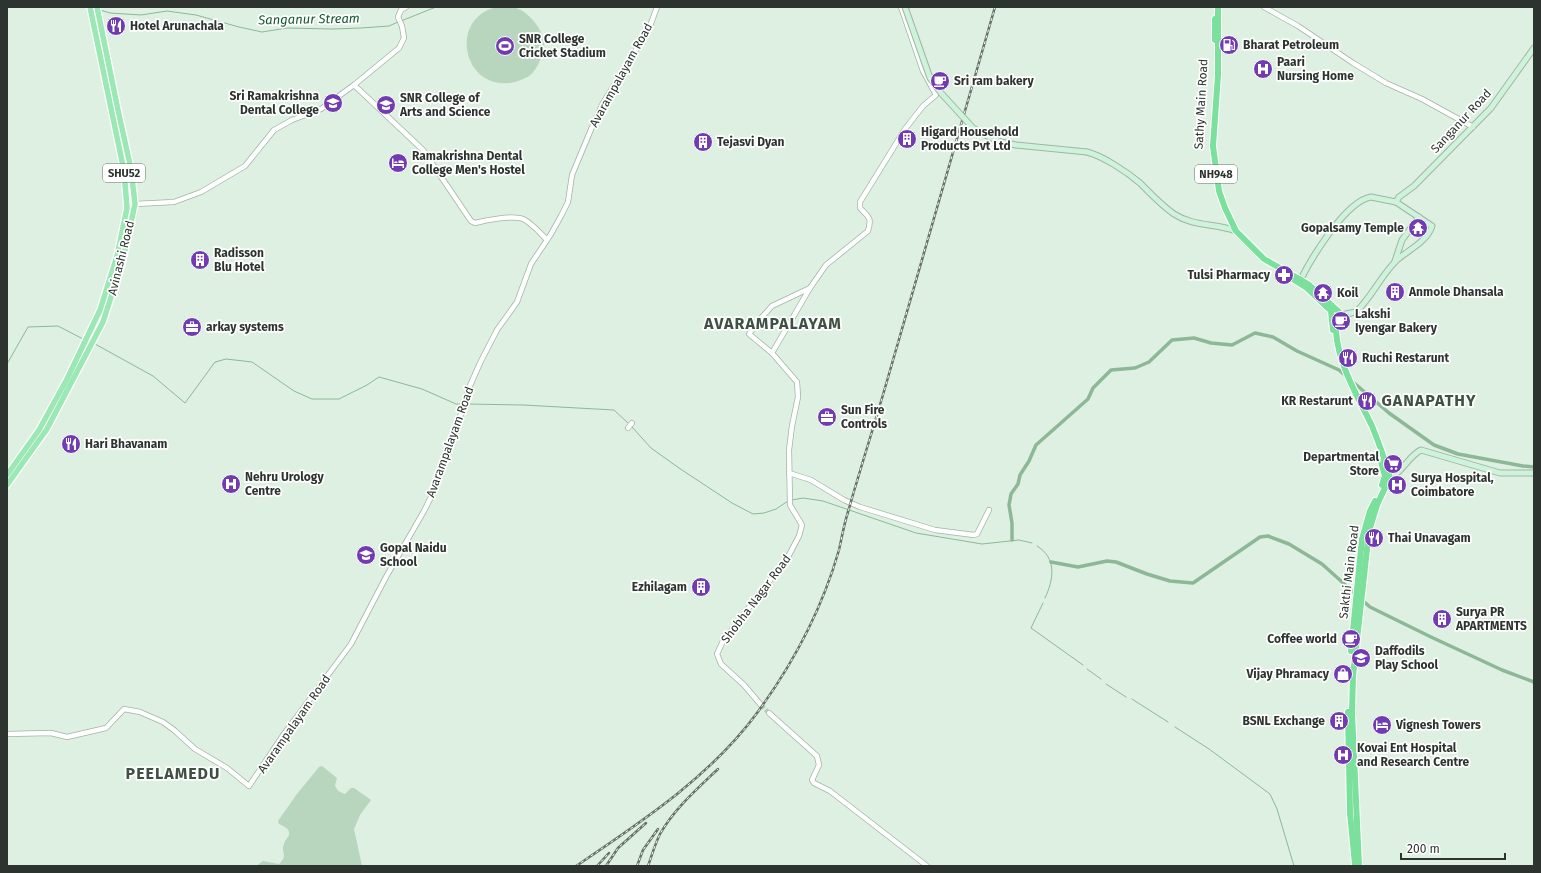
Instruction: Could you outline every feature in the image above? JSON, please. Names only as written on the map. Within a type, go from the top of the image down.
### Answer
[{"type":"highway","name":"Sathy Main Road","points":[[1215,7],[1215,64],[1210,126],[1210,155],[1217,196],[1221,209],[1244,245],[1263,261],[1320,296]]},
{"type":"highway","name":"Sathy Main Road","points":[[1218,7],[1218,75],[1213,146],[1222,200],[1233,230],[1264,259],[1301,278],[1320,296]]},
{"type":"highway","name":"NH948","points":[[1320,296],[1338,310],[1339,315]]},
{"type":"highway","name":"NH948","points":[[1320,296],[1331,311],[1332,316]]},
{"type":"highway","points":[[1339,315],[1336,323],[1336,331],[1346,375],[1371,432],[1387,479]]},
{"type":"highway","points":[[1332,316],[1334,341],[1341,366],[1354,388],[1372,428],[1387,465],[1387,479]]},
{"type":"highway","name":"Sakthi Main Road","points":[[1355,866],[1351,828],[1348,723],[1352,638],[1371,523],[1387,479]]},
{"type":"highway","points":[[1358,607],[1352,708],[1359,866]]},
{"type":"main road","name":"Avinashi Road","points":[[7,475],[39,430],[86,346],[96,334],[107,312],[121,266],[135,204],[131,169],[98,7]]},
{"type":"main road","points":[[905,7],[930,78],[941,94],[973,128],[1001,142],[1016,145],[1087,152],[1124,171],[1139,182],[1174,214],[1197,224],[1233,230]]},
{"type":"main road","name":"Avinashi Road","points":[[7,485],[44,434],[86,346],[90,331],[100,310],[111,280],[127,208],[124,171],[91,10]]},
{"type":"main road","name":"Sanganur Road","points":[[1396,202],[1399,197],[1414,186],[1491,108],[1534,48]]},
{"type":"main road","points":[[1301,278],[1312,258],[1338,223],[1359,202],[1371,197],[1396,202],[1432,226],[1418,244],[1395,262],[1356,312],[1332,316]]},
{"type":"main road","points":[[1395,262],[1402,240],[1419,217]]},
{"type":"main road","points":[[1387,479],[1402,469],[1414,453],[1421,450],[1500,473],[1534,473]]},
{"type":"street","points":[[135,204],[174,202],[195,195],[224,180],[245,166],[274,130],[292,120],[321,110],[399,48],[404,38],[402,26],[398,17],[401,10],[406,7]]},
{"type":"street","name":"Avarampalayam Road","points":[[7,734],[51,733],[67,737],[106,728],[124,709],[140,712],[163,722],[195,748],[227,768],[249,786],[284,734],[351,644],[436,487],[451,446],[465,400],[480,363],[497,330],[516,302],[531,264],[552,234],[568,202],[572,175],[592,127],[603,103],[649,29],[657,7]]},
{"type":"street","points":[[772,354],[810,288],[826,265],[868,231],[871,223],[869,217],[860,208],[860,202],[905,129],[923,106],[936,95],[923,71],[901,7]]},
{"type":"street","points":[[1264,7],[1298,26],[1386,83],[1422,99],[1473,127]]},
{"type":"street","points":[[354,85],[423,150],[471,221],[475,222],[505,218],[522,218],[532,225],[547,240]]},
{"type":"street","points":[[810,288],[776,304],[762,317],[749,334],[772,354],[797,382],[799,393],[792,426],[789,473],[811,480],[844,500],[860,507],[934,530],[974,535],[977,534],[989,510]]},
{"type":"street","points":[[628,428],[632,423]]},
{"type":"street","name":"Shobha Nagar Road","points":[[761,705],[744,685],[721,664],[717,654],[723,640],[788,557],[799,536],[802,525],[790,502],[789,473]]},
{"type":"street","points":[[769,713],[817,756],[819,765],[812,780],[814,783],[830,791],[927,866]]},
{"type":"green space","name":"SNR College Cricket Stadium","points":[[497,7],[509,7],[521,10],[532,19],[543,36],[544,50],[535,70],[529,76],[515,82],[497,83],[483,77],[473,66],[468,53],[467,39],[471,25],[481,14]]},
{"type":"green space","points":[[322,766],[337,778],[335,786],[338,791],[345,794],[351,788],[354,788],[371,800],[360,815],[354,829],[362,866],[256,866],[263,861],[279,864],[282,861],[284,856],[283,847],[289,832],[286,828],[279,824],[278,821],[297,794],[319,767]]},
{"type":"waterway","name":"Sanganur Stream","points":[[401,21],[436,7]]},
{"type":"waterway","name":"Sanganur Stream","points":[[100,10],[110,13],[141,15],[167,11],[196,15],[262,32],[287,28],[332,29],[389,26],[398,22]]},
{"type":"waterway","points":[[7,364],[28,327],[58,326],[83,339]]},
{"type":"waterway","points":[[1012,540],[1012,523],[1009,505],[1011,494],[1018,484],[1020,475],[1029,461],[1036,445],[1088,399],[1093,388],[1111,370],[1135,368],[1149,362],[1172,340],[1194,338],[1211,343],[1232,345],[1255,333],[1273,337],[1297,351],[1339,370],[1389,413],[1434,445],[1458,454],[1534,467]]},
{"type":"waterway","points":[[95,344],[153,376],[185,403],[215,362],[226,359],[252,362],[294,391],[312,399],[339,399],[367,385],[379,377],[422,389],[456,404],[461,404]]},
{"type":"waterway","points":[[467,404],[523,405],[614,410],[628,423]]},
{"type":"waterway","points":[[632,427],[651,448],[732,503],[753,514],[764,513],[776,509],[788,501]]},
{"type":"waterway","points":[[792,500],[803,498],[823,501],[916,533],[982,544],[1019,540],[1032,543]]},
{"type":"waterway","points":[[1051,562],[1078,567],[1107,561],[1116,562],[1170,581],[1193,583],[1260,537],[1268,536],[1289,544],[1322,564],[1370,607],[1502,670],[1534,682]]},
{"type":"waterway","points":[[1037,546],[1048,557],[1052,569],[1052,576],[1045,598]]},
{"type":"waterway","points":[[1043,603],[1031,628],[1083,665]]},
{"type":"waterway","points":[[1087,669],[1101,679]]},
{"type":"waterway","points":[[1106,684],[1126,697]]},
{"type":"waterway","points":[[1132,699],[1168,722]]},
{"type":"waterway","points":[[1175,727],[1209,749],[1270,794],[1277,809],[1294,866]]},
{"type":"tunnel","points":[[761,705],[769,713]]},
{"type":"railway","points":[[576,866],[625,833],[673,797],[718,758],[757,713],[783,675],[815,615],[839,550],[847,517],[995,7]]},
{"type":"railway","points":[[648,866],[658,838],[672,816],[718,769]]},
{"type":"railway","points":[[606,866],[618,848],[646,823]]},
{"type":"railway","points":[[637,866],[643,850],[658,829]]},
{"type":"railway","points":[[597,866],[609,853]]},
{"type":"place","name":"Hotel Arunachala","points":[[116,26]]},
{"type":"place","name":"Bharat Petroleum","points":[[1229,45]]},
{"type":"place","name":"SNR College Cricket Stadium","points":[[505,46]]},
{"type":"place","name":"Paari Nursing Home","points":[[1263,69]]},
{"type":"place","name":"Sri ram bakery","points":[[940,81]]},
{"type":"place","name":"Sri Ramakrishna Dental College","points":[[333,103]]},
{"type":"place","name":"SNR College of Arts and Science","points":[[386,105]]},
{"type":"place","name":"Higard Household Products Pvt Ltd","points":[[907,139]]},
{"type":"place","name":"Tejasvi Dyan","points":[[703,142]]},
{"type":"place","name":"Ramakrishna Dental College Men's Hostel","points":[[398,163]]},
{"type":"place","name":"Gopalsamy Temple","points":[[1418,228]]},
{"type":"place","name":"Radisson Blu Hotel","points":[[200,260]]},
{"type":"place","name":"Tulsi Pharmacy","points":[[1284,275]]},
{"type":"place","name":"Anmole Dhansala","points":[[1395,292]]},
{"type":"place","name":"Koil","points":[[1323,293]]},
{"type":"place","name":"Lakshi Iyengar Bakery","points":[[1341,321]]},
{"type":"place","name":"arkay systems","points":[[192,327]]},
{"type":"place","name":"Ruchi Restarunt","points":[[1348,358]]},
{"type":"place","name":"KR Restarunt","points":[[1367,401]]},
{"type":"place","name":"Sun Fire Controls","points":[[827,417]]},
{"type":"place","name":"Hari Bhavanam","points":[[71,444]]},
{"type":"place","name":"Departmental Store","points":[[1393,464]]},
{"type":"place","name":"Nehru Urology Centre","points":[[231,484]]},
{"type":"place","name":"Surya Hospital, Coimbatore","points":[[1397,485]]},
{"type":"place","name":"Thai Unavagam","points":[[1374,538]]},
{"type":"place","name":"Gopal Naidu School","points":[[366,555]]},
{"type":"place","name":"Ezhilagam","points":[[701,587]]},
{"type":"place","name":"Surya PR APARTMENTS","points":[[1442,619]]},
{"type":"place","name":"Coffee world","points":[[1351,639]]},
{"type":"place","name":"Daffodils Play School","points":[[1361,658]]},
{"type":"place","name":"Vijay Phramacy","points":[[1343,674]]},
{"type":"place","name":"BSNL Exchange","points":[[1339,721]]},
{"type":"place","name":"Vignesh Towers","points":[[1382,725]]},
{"type":"place","name":"Kovai Ent Hospital and Research Centre","points":[[1343,755]]},
{"type":"district","name":"AVARAMPALAYAM","points":[[773,323]]},
{"type":"district","name":"GANAPATHY","points":[[1429,400]]},
{"type":"district","name":"PEELAMEDU","points":[[173,773]]}]
